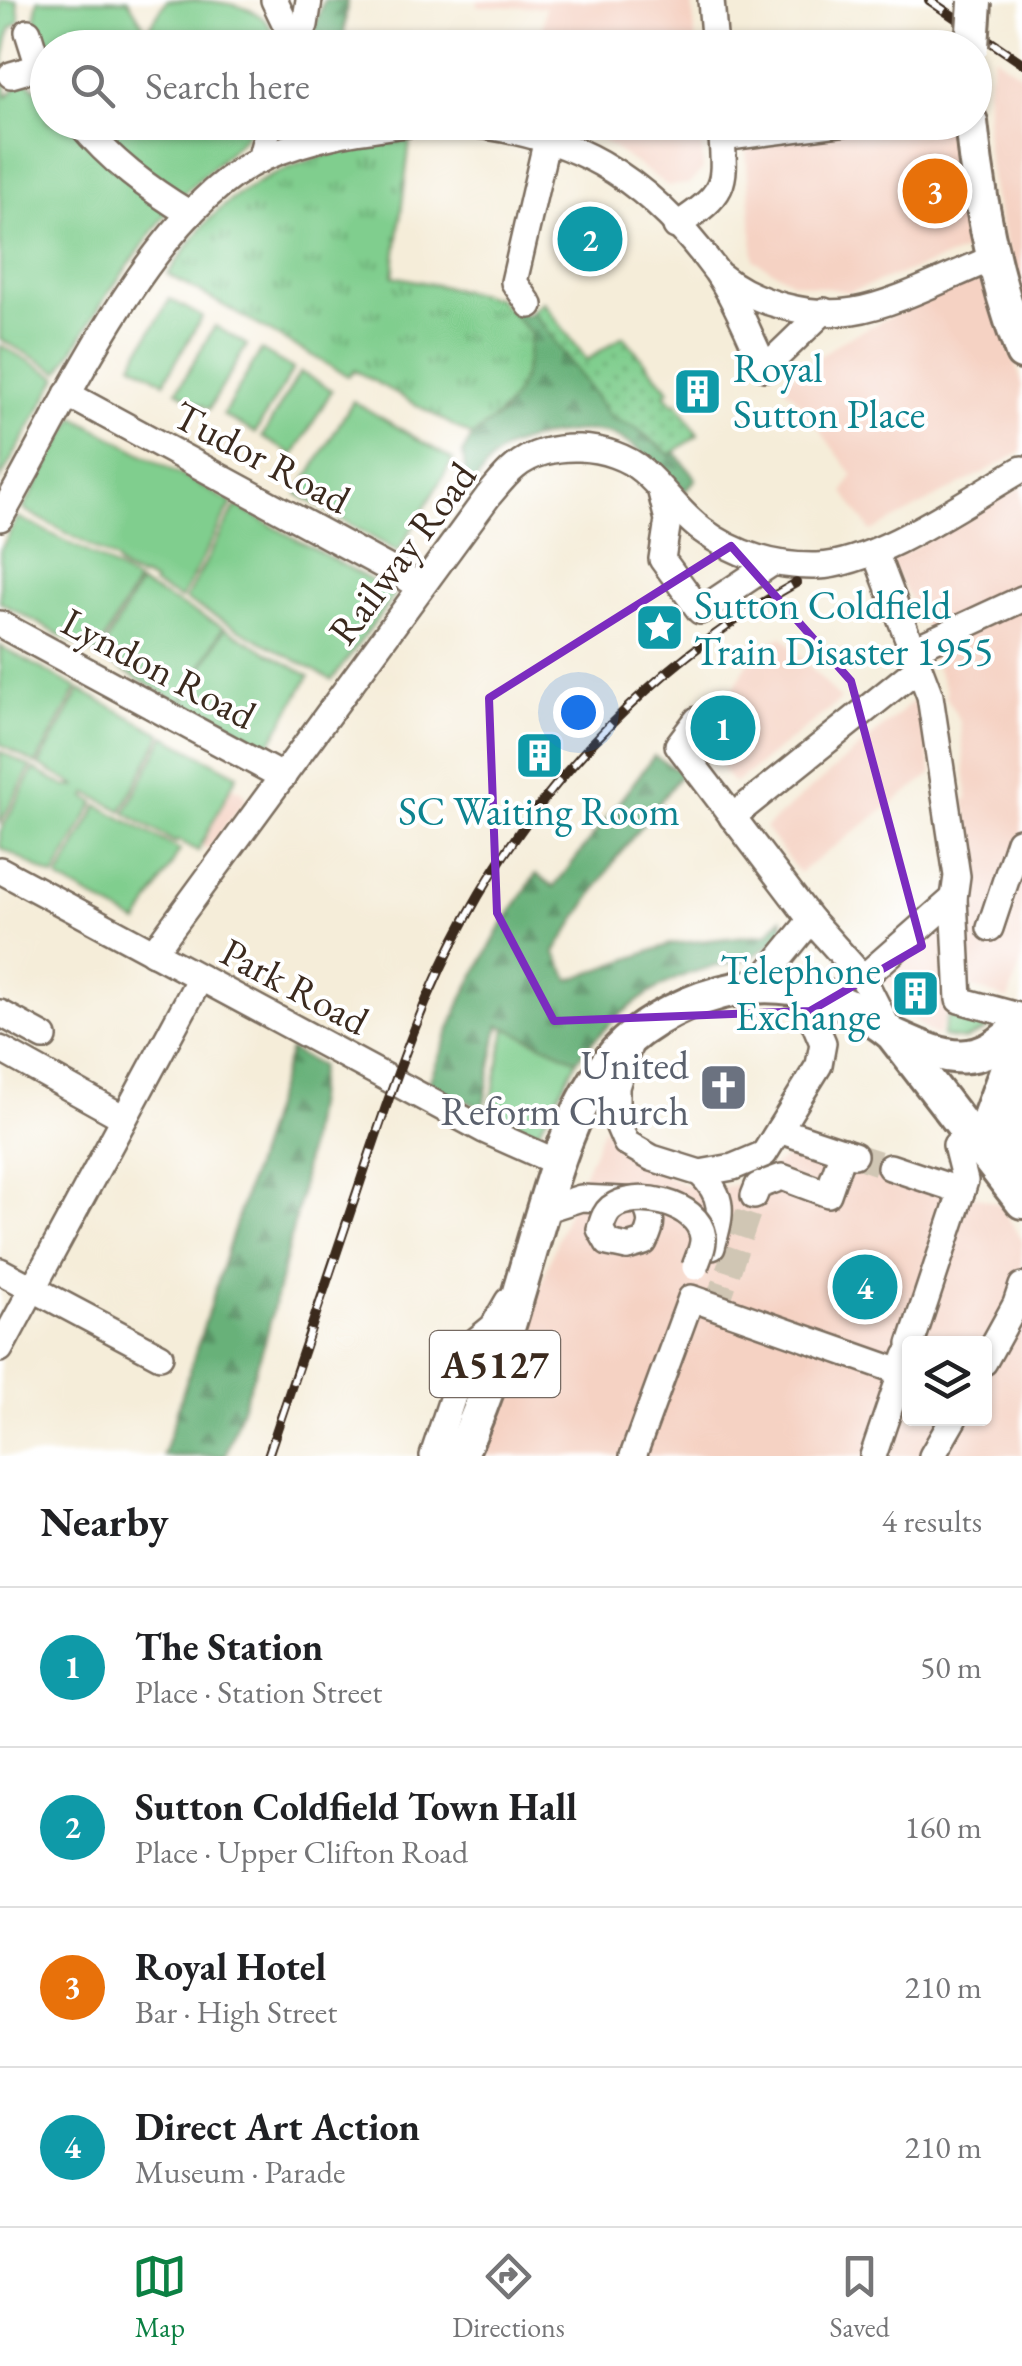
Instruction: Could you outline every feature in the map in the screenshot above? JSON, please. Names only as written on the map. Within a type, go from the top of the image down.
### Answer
[{"type":"main road","points":[[973,30],[975,1]]},
{"type":"main road","points":[[973,140],[980,208],[991,259],[1022,353]]},
{"type":"main road","name":"A5127","points":[[460,1456],[525,1271],[558,1162],[584,1102],[617,1052],[674,1011],[719,993],[757,986],[800,989],[845,1003],[892,1034],[1021,1202]]},
{"type":"main road","points":[[988,1155],[990,1114],[1022,1023]]},
{"type":"main road","name":"A5127","points":[[892,1034],[932,1053],[961,1058],[996,1048],[1022,1023]]},
{"type":"main road","points":[[1021,1202],[1018,1129],[1022,1076]]},
{"type":"street","points":[[302,30],[309,0]]},
{"type":"street","points":[[711,0],[714,30]]},
{"type":"street","points":[[272,2],[286,30]]},
{"type":"street","points":[[28,32],[30,38]]},
{"type":"street","points":[[10,75],[30,74]]},
{"type":"street","points":[[94,140],[144,186],[190,214]]},
{"type":"street","points":[[260,160],[265,140]]},
{"type":"street","points":[[0,518],[67,394],[129,293],[190,214],[214,191],[260,160],[312,140]]},
{"type":"street","points":[[530,305],[514,282],[547,140]]},
{"type":"street","points":[[551,140],[608,165],[676,226],[733,286],[790,306],[854,312],[991,259]]},
{"type":"street","points":[[676,226],[706,206],[720,190],[722,140]]},
{"type":"street","points":[[717,273],[771,376],[824,312]]},
{"type":"street","name":"Tudor Road","points":[[67,394],[421,586]]},
{"type":"street","name":"Railway Road","points":[[153,953],[488,495],[516,466],[539,452],[575,448],[611,454],[639,468],[679,512],[738,551],[772,563],[815,566],[846,563],[875,552],[1022,469]]},
{"type":"street","points":[[660,487],[668,520],[662,559],[700,611],[772,563]]},
{"type":"street","points":[[875,552],[930,696],[957,876],[954,898],[959,1000],[1022,1023]]},
{"type":"street","points":[[732,816],[916,658],[984,614],[1022,599]]},
{"type":"street","name":"Lyndon Road","points":[[0,624],[283,778]]},
{"type":"street","points":[[697,720],[678,745],[811,920],[862,978],[892,1034]]},
{"type":"street","points":[[990,928],[1019,841]]},
{"type":"street","name":"Park Road","points":[[0,870],[484,1130],[558,1162]]},
{"type":"street","points":[[862,978],[954,898],[1003,890]]},
{"type":"street","points":[[757,986],[811,920]]},
{"type":"street","points":[[0,1348],[200,978]]},
{"type":"street","points":[[700,1174],[733,1167],[764,1154],[819,1065],[823,1043],[800,989]]},
{"type":"street","points":[[0,1013],[44,1038]]},
{"type":"street","points":[[632,1038],[616,1086],[616,1120],[626,1143],[652,1158],[700,1174],[716,1189],[720,1215],[712,1247]]},
{"type":"street","points":[[0,1049],[124,1118]]},
{"type":"street","points":[[754,1196],[758,1186],[782,1177],[828,1194],[848,1153],[779,1130]]},
{"type":"street","points":[[913,1336],[965,1182],[956,1145]]},
{"type":"street","points":[[890,1167],[962,1190]]},
{"type":"street","points":[[543,1210],[581,1198],[630,1199],[643,1201],[652,1216],[651,1228],[644,1242],[627,1248],[608,1244],[600,1229],[614,1205],[628,1200],[642,1201],[655,1202],[672,1204],[686,1208],[700,1226],[704,1240],[695,1267]]},
{"type":"street","points":[[0,1271],[160,1356]]},
{"type":"street","points":[[433,1456],[464,1363],[477,1340],[493,1327],[525,1271]]},
{"type":"street","points":[[632,1456],[691,1298],[902,1353]]},
{"type":"street","points":[[992,1348],[1020,1298]]},
{"type":"street","points":[[874,1456],[902,1369]]},
{"type":"street","points":[[932,1456],[949,1426]]},
{"type":"highlighted area","points":[[731,546],[851,681],[922,946],[810,1011],[554,1021],[497,913],[489,698]]},
{"type":"shaded area","points":[[478,0],[692,0],[695,30],[543,30],[545,7],[477,6]]},
{"type":"shaded area","points":[[994,55],[1022,75],[1022,309],[994,196],[986,144],[986,140],[992,140]]},
{"type":"shaded area","points":[[602,140],[702,140],[703,170],[689,184],[668,186]]},
{"type":"shaded area","points":[[745,140],[962,140],[975,243],[969,250],[849,292],[793,282],[754,260]]},
{"type":"shaded area","points":[[983,282],[1022,381],[1022,452],[871,532],[844,492],[853,475],[786,390],[787,379],[843,340],[922,301],[968,283]]},
{"type":"shaded area","points":[[1022,486],[1022,960],[1008,1000],[971,987],[971,917],[977,909],[978,885],[967,832],[970,831],[964,800],[968,799],[960,722],[945,694],[924,624],[889,562]]},
{"type":"shaded area","points":[[782,636],[841,700],[734,784],[705,740],[754,652]]},
{"type":"shaded area","points":[[917,698],[932,774],[799,873],[765,828]]},
{"type":"shaded area","points":[[232,786],[243,792],[246,800],[207,850],[200,845]]},
{"type":"shaded area","points":[[943,926],[951,926],[956,1013],[946,1014],[937,1037],[920,1026],[885,979],[885,972]]},
{"type":"shaded area","points":[[605,1124],[617,1147],[683,1184],[723,1187],[743,1183],[784,1160],[792,1137],[1000,1204],[1022,1241],[1022,1456],[479,1456],[564,1221]]},
{"type":"green space","points":[[0,0],[17,0],[20,21],[10,29],[4,58],[6,97],[25,80],[30,84],[30,140],[90,140],[169,209],[105,298],[60,372],[0,339]]},
{"type":"green space","points":[[38,0],[128,0],[146,30],[39,30],[35,15]]},
{"type":"green space","points":[[167,0],[221,2],[253,11],[271,30],[148,30]]},
{"type":"green space","points":[[324,0],[347,0],[344,30],[313,30]]},
{"type":"green space","points":[[110,140],[242,140],[180,197]]},
{"type":"green space","points":[[410,141],[393,276],[497,298],[530,333],[526,367],[516,393],[499,415],[472,436],[354,370],[348,376],[168,274],[205,224],[225,205],[273,175],[355,148]]},
{"type":"green space","points":[[170,299],[202,317],[164,382],[132,363]]},
{"type":"green space","points":[[543,302],[587,360],[623,336],[669,390],[665,394],[674,404],[677,402],[698,435],[670,455],[636,428],[611,419],[532,311]]},
{"type":"green space","points":[[515,305],[525,316],[532,311],[611,418],[636,428],[670,455],[675,452],[696,479],[685,491],[633,446],[612,435],[586,431],[551,435],[504,450],[487,465],[468,495],[463,453],[472,436],[502,414],[530,333],[509,311]]},
{"type":"green space","points":[[215,326],[247,345],[209,409],[177,391]]},
{"type":"green space","points":[[0,345],[58,377],[0,480]]},
{"type":"green space","points":[[261,350],[293,369],[255,433],[223,415]]},
{"type":"green space","points":[[300,372],[332,390],[294,455],[262,437]]},
{"type":"green space","points":[[353,401],[453,460],[398,552],[298,494]]},
{"type":"green space","points":[[75,417],[232,503],[181,599],[23,509]]},
{"type":"green space","points":[[236,506],[392,592],[394,596],[332,680],[185,600]]},
{"type":"green space","points":[[18,517],[137,582],[96,655],[0,602],[0,551]]},
{"type":"green space","points":[[139,584],[223,627],[181,703],[99,657]]},
{"type":"green space","points":[[225,628],[309,676],[266,751],[182,704]]},
{"type":"green space","points":[[0,646],[77,688],[36,764],[0,744]]},
{"type":"green space","points":[[80,690],[162,734],[122,811],[88,793],[86,797],[95,802],[54,877],[0,847],[0,832],[34,769],[65,786],[78,787],[39,765]]},
{"type":"green space","points":[[165,736],[237,775],[198,851],[178,840],[176,843],[125,813]]},
{"type":"green space","points":[[0,751],[31,767],[0,824]]},
{"type":"green space","points":[[654,756],[682,773],[615,860],[555,952],[570,980],[671,944],[767,934],[782,918],[784,930],[748,958],[696,971],[650,993],[611,1023],[577,1060],[499,1025],[483,1109],[428,1084],[464,995],[536,874],[554,887]]},
{"type":"green space","points":[[98,805],[180,850],[138,923],[58,879]]},
{"type":"green space","points":[[965,1008],[971,1017],[992,1014],[986,1030],[964,1040],[942,1037],[947,1018]]},
{"type":"green space","points":[[506,1028],[577,1060],[539,1130],[520,1127],[489,1112]]},
{"type":"green space","points":[[290,1050],[320,1066],[299,1203],[265,1342],[225,1456],[163,1456]]},
{"type":"tunnel","points":[[854,1155],[890,1167]]},
{"type":"tunnel","points":[[716,1307],[754,1196]]},
{"type":"railway","points":[[929,0],[973,30]]},
{"type":"railway","points":[[992,43],[1022,63]]},
{"type":"railway","points":[[268,1456],[408,1045],[450,949],[496,867],[567,771],[651,686],[697,648],[796,583]]},
{"type":"place","name":"Royal Hotel","points":[[935,191]]},
{"type":"place","name":"Sutton Coldfield Town Hall","points":[[590,239]]},
{"type":"place","name":"Royal Sutton Place","points":[[698,391]]},
{"type":"place","name":"Sutton Coldfield Train Disaster 1955","points":[[659,628]]},
{"type":"place","name":"The Station","points":[[723,728]]},
{"type":"place","name":"SC Waiting Room","points":[[539,756]]},
{"type":"place","name":"Telephone Exchange","points":[[916,993]]},
{"type":"place","name":"United Reform Church","points":[[724,1088]]},
{"type":"place","name":"Direct Art Action","points":[[865,1287]]}]
